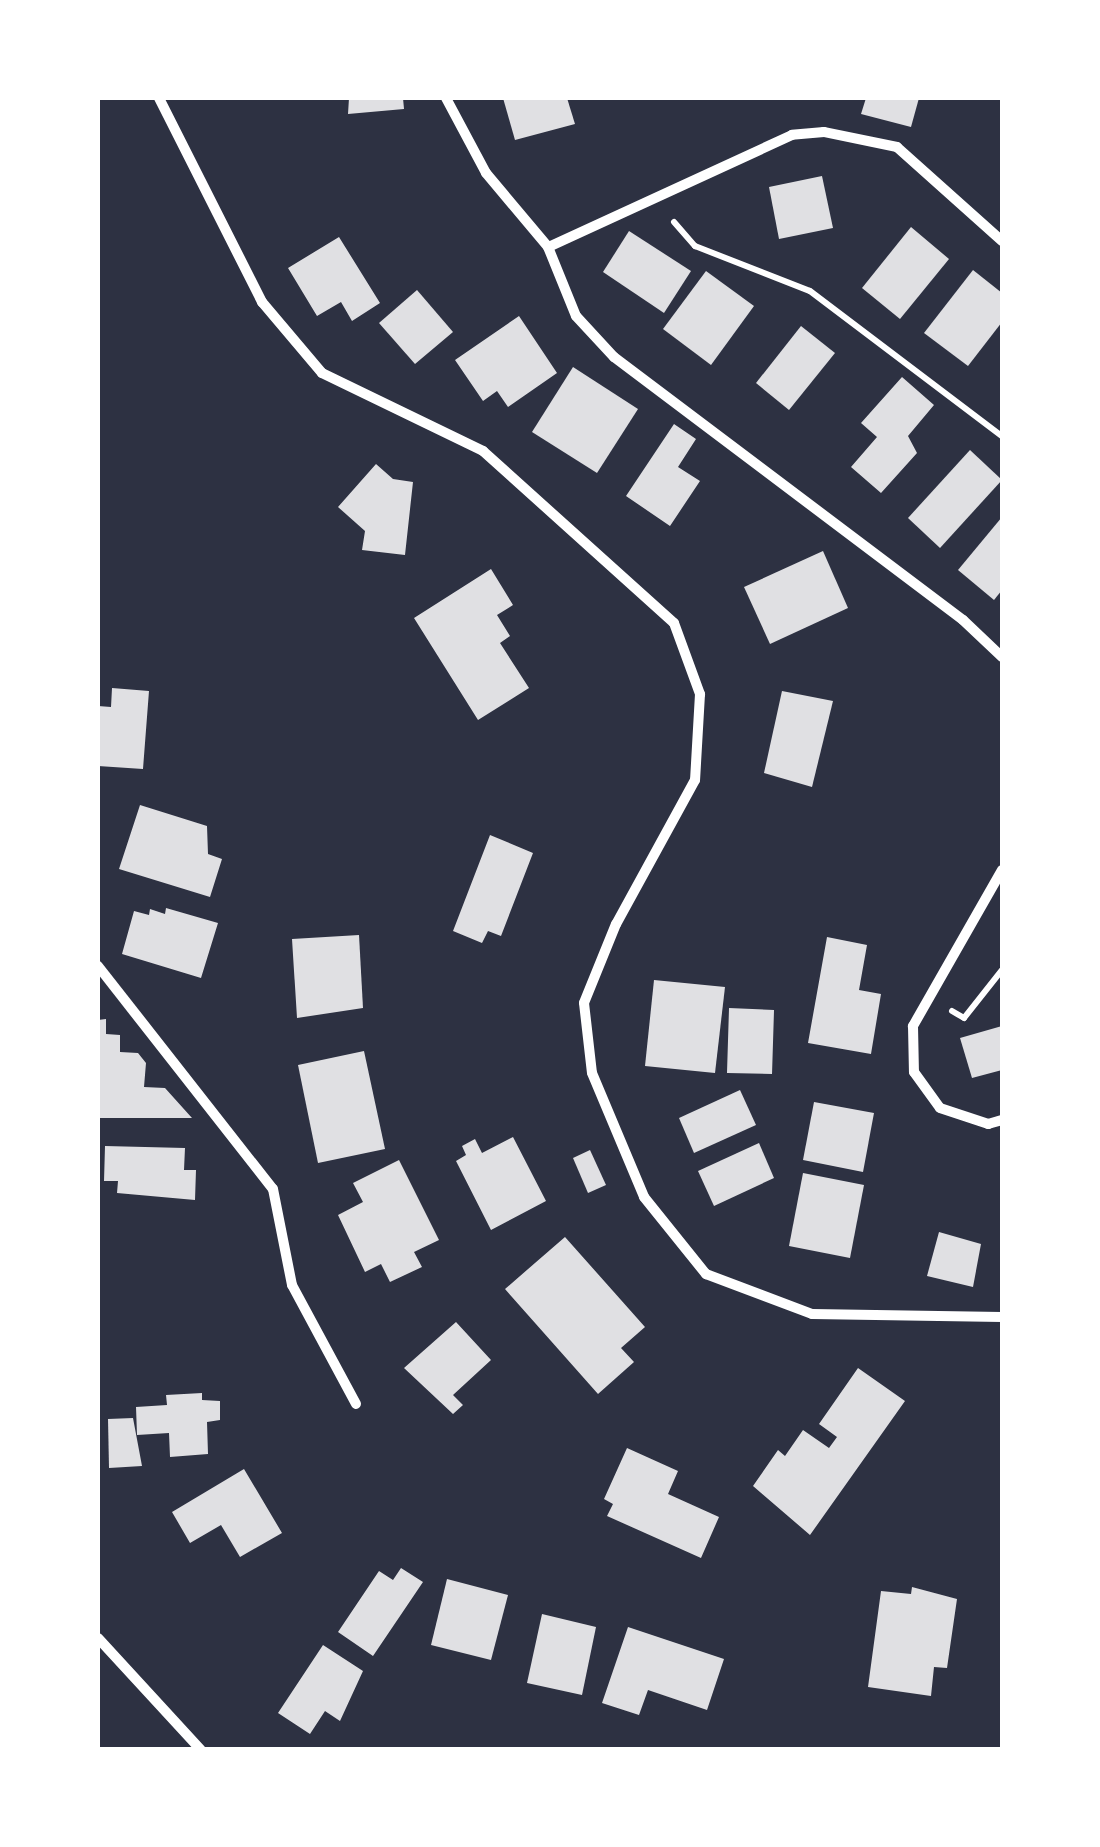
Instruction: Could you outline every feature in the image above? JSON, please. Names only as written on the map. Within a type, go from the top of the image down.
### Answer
[{"type":"street","points":[[159,98],[262,302],[322,373],[483,451],[674,623],[700,694],[695,780],[616,924],[584,1003],[592,1073],[644,1197],[706,1274],[812,1314],[1002,1317]]},
{"type":"street","points":[[446,98],[486,174],[548,247],[576,316],[614,357],[963,620],[1002,657]]},
{"type":"street","points":[[548,247],[650,195],[792,135],[824,132],[897,146],[1002,240]]},
{"type":"street","points":[[1002,870],[912,1026],[914,1072],[940,1108],[988,1124],[1002,1120]]},
{"type":"street","points":[[98,966],[273,1190],[292,1286],[356,1404]]},
{"type":"street","points":[[98,1638],[202,1750]]},
{"type":"path","points":[[650,195],[695,246],[810,291],[1002,436]]},
{"type":"path","points":[[930,996],[964,1018],[1002,970]]},
{"type":"building","points":[[349,98],[403,98],[404,109],[348,114]]},
{"type":"building","points":[[503,98],[567,98],[575,124],[515,140]]},
{"type":"building","points":[[866,98],[919,98],[911,127],[861,114]]},
{"type":"building","points":[[822,176],[833,228],[779,239],[769,187]]},
{"type":"building","points":[[911,227],[949,259],[900,319],[862,288]]},
{"type":"building","points":[[629,231],[691,271],[664,313],[603,272]]},
{"type":"building","points":[[339,237],[380,303],[352,321],[341,302],[317,316],[288,268]]},
{"type":"building","points":[[973,270],[1002,293],[1002,322],[968,366],[924,333]]},
{"type":"building","points":[[706,271],[754,306],[711,365],[663,329]]},
{"type":"building","points":[[417,290],[453,332],[415,364],[379,323]]},
{"type":"building","points":[[519,316],[557,373],[508,407],[497,391],[483,401],[455,360]]},
{"type":"building","points":[[801,326],[835,353],[789,410],[756,383]]},
{"type":"building","points":[[573,367],[638,409],[597,473],[532,432]]},
{"type":"building","points":[[902,377],[934,405],[908,436],[917,453],[881,493],[851,467],[877,437],[861,423]]},
{"type":"building","points":[[674,424],[696,439],[678,467],[700,481],[670,526],[626,496]]},
{"type":"building","points":[[970,450],[1002,480],[940,548],[908,518]]},
{"type":"building","points":[[376,464],[393,479],[413,482],[405,555],[362,550],[365,531],[338,507]]},
{"type":"building","points":[[1002,517],[1002,590],[994,600],[958,570]]},
{"type":"building","points":[[823,551],[848,608],[770,644],[744,587]]},
{"type":"building","points":[[491,569],[513,605],[497,615],[510,636],[500,643],[529,688],[478,720],[414,618]]},
{"type":"building","points":[[112,688],[149,691],[143,769],[98,766],[98,706],[111,707]]},
{"type":"building","points":[[782,691],[833,701],[812,787],[764,773]]},
{"type":"building","points":[[140,805],[207,826],[208,854],[222,859],[210,897],[119,869]]},
{"type":"building","points":[[490,835],[533,853],[501,936],[488,931],[482,943],[453,931]]},
{"type":"building","points":[[166,908],[218,923],[201,978],[122,954],[134,911],[149,915],[150,909],[165,914]]},
{"type":"building","points":[[359,935],[363,1008],[297,1018],[292,939]]},
{"type":"building","points":[[827,937],[867,945],[859,990],[881,994],[871,1054],[808,1043]]},
{"type":"building","points":[[654,980],[725,987],[715,1073],[645,1066]]},
{"type":"building","points":[[729,1008],[774,1010],[772,1074],[727,1073]]},
{"type":"building","points":[[106,1019],[106,1034],[120,1035],[120,1052],[138,1053],[146,1063],[144,1087],[165,1088],[192,1118],[98,1118],[98,1020]]},
{"type":"building","points":[[1002,1026],[1002,1070],[972,1078],[960,1038]]},
{"type":"building","points":[[364,1051],[385,1149],[318,1163],[298,1065]]},
{"type":"building","points":[[740,1090],[756,1125],[694,1153],[679,1118]]},
{"type":"building","points":[[814,1102],[874,1113],[863,1172],[803,1160]]},
{"type":"building","points":[[513,1137],[546,1201],[491,1230],[456,1161],[466,1155],[462,1146],[475,1139],[482,1153]]},
{"type":"building","points":[[759,1143],[774,1178],[714,1206],[698,1171]]},
{"type":"building","points":[[105,1146],[185,1148],[184,1170],[196,1170],[195,1200],[117,1193],[118,1181],[104,1181]]},
{"type":"building","points":[[590,1150],[606,1185],[588,1193],[573,1158]]},
{"type":"building","points":[[399,1160],[439,1240],[414,1252],[422,1267],[390,1282],[381,1264],[365,1272],[338,1215],[363,1202],[353,1183]]},
{"type":"building","points":[[803,1173],[864,1185],[850,1258],[789,1246]]},
{"type":"building","points":[[939,1232],[981,1244],[973,1287],[927,1276]]},
{"type":"building","points":[[565,1237],[645,1327],[621,1348],[634,1362],[598,1394],[505,1289]]},
{"type":"building","points":[[456,1322],[491,1360],[453,1395],[463,1405],[453,1414],[404,1368]]},
{"type":"building","points":[[858,1368],[905,1401],[810,1535],[753,1486],[778,1450],[785,1456],[803,1430],[829,1448],[837,1437],[819,1424]]},
{"type":"building","points":[[202,1393],[202,1400],[220,1401],[220,1420],[207,1422],[208,1454],[170,1457],[169,1433],[137,1435],[136,1407],[167,1405],[166,1395]]},
{"type":"building","points":[[133,1418],[142,1466],[109,1468],[108,1419]]},
{"type":"building","points":[[627,1448],[678,1471],[668,1494],[719,1517],[701,1558],[607,1516],[613,1504],[604,1499]]},
{"type":"building","points":[[244,1469],[282,1533],[240,1557],[221,1525],[190,1543],[172,1512]]},
{"type":"building","points":[[401,1568],[423,1582],[373,1656],[338,1632],[379,1571],[393,1580]]},
{"type":"building","points":[[447,1579],[508,1595],[491,1660],[431,1645]]},
{"type":"building","points":[[912,1587],[957,1599],[947,1668],[934,1667],[931,1696],[868,1687],[881,1591],[911,1594]]},
{"type":"building","points":[[542,1614],[596,1627],[582,1695],[527,1683]]},
{"type":"building","points":[[628,1627],[724,1659],[707,1710],[648,1690],[639,1715],[602,1703]]},
{"type":"building","points":[[323,1645],[363,1671],[340,1721],[325,1711],[310,1734],[278,1713]]}]
